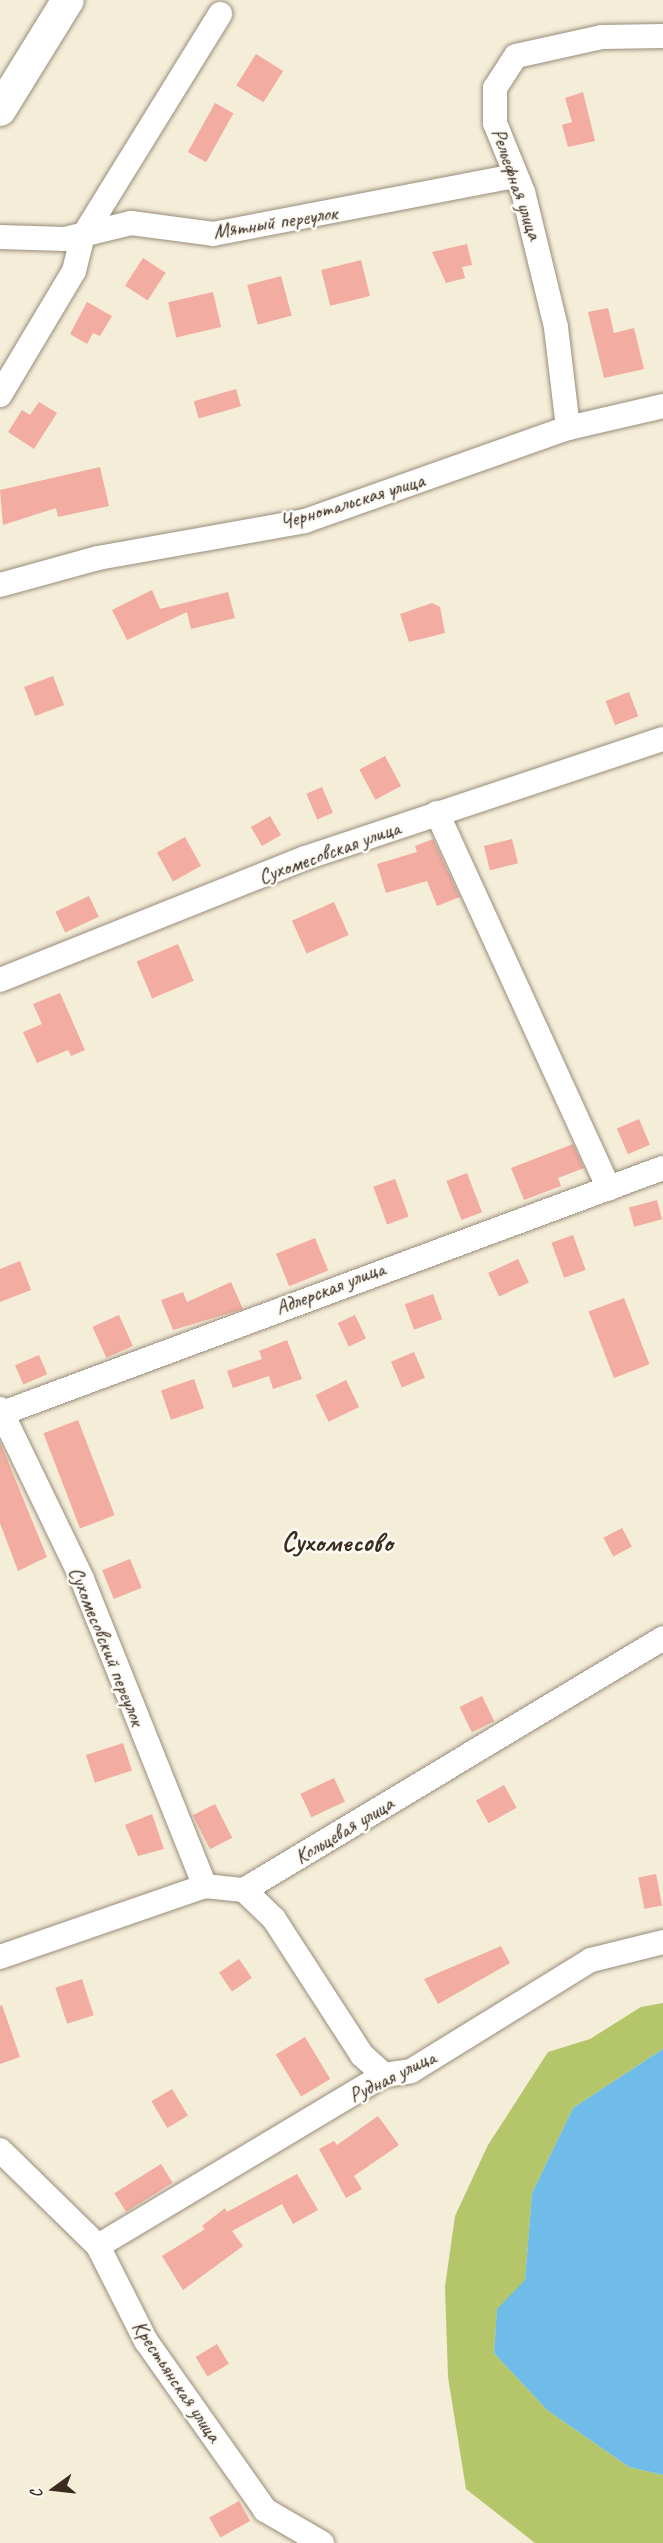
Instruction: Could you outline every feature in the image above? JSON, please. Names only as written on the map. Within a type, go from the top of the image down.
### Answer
[{"type":"main road","points":[[0,110],[68,0]]},
{"type":"street","points":[[0,395],[74,271],[83,236],[220,14]]},
{"type":"street","name":"Рельефная улица","points":[[568,428],[556,327],[524,192],[514,176],[495,123],[495,88],[516,56],[602,37],[663,36]]},
{"type":"street","name":"Мятный переулок","points":[[0,237],[83,236],[130,223],[213,234],[258,229],[514,176]]},
{"type":"street","name":"Чернотальская улица","points":[[0,585],[98,558],[305,521],[568,428],[663,406]]},
{"type":"street","name":"Сухомесовская улица","points":[[0,980],[304,858],[663,739]]},
{"type":"street","points":[[437,813],[609,1188]]},
{"type":"street","name":"Адлерская улица","points":[[1,1412],[663,1168]]},
{"type":"street","name":"Сухомесовский переулок","points":[[1,1412],[82,1579],[205,1886]]},
{"type":"street","name":"Кольцевая улица","points":[[244,1890],[663,1638]]},
{"type":"street","points":[[0,1957],[205,1886],[244,1890],[274,1919],[362,2055],[384,2075]]},
{"type":"street","name":"Рудная улица","points":[[98,2247],[384,2075],[411,2071],[591,1960],[663,1942]]},
{"type":"street","name":"Крестьянская улица","points":[[0,2150],[98,2247],[146,2341],[266,2510],[322,2543]]},
{"type":"green space","points":[[663,2003],[663,2049],[573,2108],[532,2193],[525,2281],[497,2310],[494,2353],[547,2410],[629,2467],[663,2475],[663,2543],[535,2543],[466,2489],[448,2377],[445,2287],[455,2216],[488,2145],[548,2052],[590,2039],[641,2007]]},
{"type":"water","points":[[663,2049],[663,2475],[629,2467],[547,2410],[494,2353],[497,2309],[525,2280],[532,2193],[573,2108]]},
{"type":"building","points":[[256,54],[283,71],[264,102],[236,85]]},
{"type":"building","points":[[583,92],[595,141],[568,147],[562,125],[572,122],[565,98]]},
{"type":"building","points":[[215,103],[233,113],[206,162],[188,152]]},
{"type":"building","points":[[467,244],[472,265],[462,267],[465,278],[446,283],[432,252]]},
{"type":"building","points":[[143,258],[166,273],[148,300],[125,286]]},
{"type":"building","points":[[361,260],[370,296],[330,306],[321,270]]},
{"type":"building","points":[[281,276],[292,316],[258,325],[247,285]]},
{"type":"building","points":[[213,292],[221,327],[176,337],[168,302]]},
{"type":"building","points":[[87,302],[112,316],[100,336],[93,333],[87,344],[70,334]]},
{"type":"building","points":[[608,308],[614,333],[634,328],[644,369],[604,378],[588,312]]},
{"type":"building","points":[[236,389],[241,406],[199,418],[194,401]]},
{"type":"building","points":[[39,402],[57,413],[34,449],[8,432],[22,410],[30,415]]},
{"type":"building","points":[[100,467],[109,506],[58,517],[56,508],[3,525],[0,490]]},
{"type":"building","points":[[152,590],[160,609],[228,592],[235,618],[191,629],[187,612],[127,640],[112,610]]},
{"type":"building","points":[[432,603],[440,607],[445,633],[409,642],[400,614]]},
{"type":"building","points":[[53,676],[64,705],[35,716],[24,687]]},
{"type":"building","points":[[629,692],[638,716],[615,725],[606,701]]},
{"type":"building","points":[[385,756],[401,786],[375,800],[359,770]]},
{"type":"building","points":[[322,787],[333,813],[317,819],[306,794]]},
{"type":"building","points":[[270,816],[281,835],[262,846],[251,827]]},
{"type":"building","points":[[185,837],[201,866],[173,881],[157,853]]},
{"type":"building","points":[[433,839],[460,897],[437,906],[427,881],[386,893],[377,864],[417,852],[415,846]]},
{"type":"building","points":[[512,839],[518,863],[490,870],[484,846]]},
{"type":"building","points":[[89,896],[99,917],[65,932],[55,912]]},
{"type":"building","points":[[334,902],[349,935],[307,954],[292,921]]},
{"type":"building","points":[[178,944],[194,981],[152,998],[137,962]]},
{"type":"building","points":[[60,993],[85,1050],[71,1056],[68,1050],[37,1063],[23,1032],[42,1024],[33,1004]]},
{"type":"building","points":[[639,1119],[650,1145],[628,1154],[617,1128]]},
{"type":"building","points":[[573,1144],[584,1168],[558,1178],[561,1186],[524,1200],[511,1168]]},
{"type":"building","points":[[467,1173],[482,1212],[462,1220],[446,1181]]},
{"type":"building","points":[[395,1179],[409,1217],[387,1224],[373,1187]]},
{"type":"building","points":[[657,1200],[662,1219],[634,1227],[629,1208]]},
{"type":"building","points":[[573,1235],[586,1270],[564,1278],[551,1243]]},
{"type":"building","points":[[315,1238],[328,1270],[289,1286],[276,1254]]},
{"type":"building","points":[[518,1259],[529,1283],[499,1297],[488,1273]]},
{"type":"building","points":[[20,1261],[31,1290],[0,1302],[0,1269]]},
{"type":"building","points":[[231,1282],[243,1309],[173,1330],[161,1300],[183,1292],[187,1302]]},
{"type":"building","points":[[433,1294],[442,1319],[414,1330],[405,1304]]},
{"type":"building","points":[[624,1298],[649,1364],[614,1378],[589,1312]]},
{"type":"building","points":[[119,1315],[133,1346],[106,1358],[93,1327]]},
{"type":"building","points":[[355,1315],[366,1339],[349,1347],[338,1323]]},
{"type":"building","points":[[287,1340],[302,1379],[273,1389],[269,1376],[233,1388],[227,1371],[262,1359],[259,1351]]},
{"type":"building","points":[[414,1352],[425,1378],[402,1388],[391,1362]]},
{"type":"building","points":[[39,1355],[47,1374],[23,1384],[15,1365]]},
{"type":"building","points":[[194,1379],[204,1408],[171,1420],[161,1390]]},
{"type":"building","points":[[346,1380],[359,1407],[329,1422],[315,1395]]},
{"type":"building","points":[[78,1420],[115,1515],[80,1528],[43,1433]]},
{"type":"building","points":[[0,1442],[47,1557],[18,1571],[0,1523]]},
{"type":"building","points":[[622,1528],[632,1547],[613,1556],[603,1538]]},
{"type":"building","points":[[130,1559],[142,1588],[114,1599],[102,1570]]},
{"type":"building","points":[[482,1696],[494,1721],[472,1732],[460,1707]]},
{"type":"building","points":[[123,1743],[132,1771],[95,1783],[86,1755]]},
{"type":"building","points":[[334,1778],[345,1802],[311,1817],[300,1794]]},
{"type":"building","points":[[504,1785],[517,1808],[489,1823],[476,1801]]},
{"type":"building","points":[[215,1804],[232,1838],[210,1849],[193,1815]]},
{"type":"building","points":[[152,1814],[164,1849],[138,1856],[125,1825]]},
{"type":"building","points":[[656,1874],[662,1905],[644,1909],[638,1877]]},
{"type":"building","points":[[501,1946],[510,1963],[438,2004],[424,1979]]},
{"type":"building","points":[[239,1959],[252,1978],[232,1991],[219,1972]]},
{"type":"building","points":[[82,1979],[94,2015],[67,2024],[55,1988]]},
{"type":"building","points":[[2,2005],[20,2057],[0,2064],[0,2006]]},
{"type":"building","points":[[305,2037],[330,2079],[301,2097],[276,2055]]},
{"type":"building","points":[[172,2089],[188,2116],[167,2128],[151,2101]]},
{"type":"building","points":[[378,2116],[399,2145],[354,2176],[362,2189],[346,2198],[319,2149],[334,2141],[337,2145]]},
{"type":"building","points":[[161,2164],[173,2183],[126,2212],[114,2193]]},
{"type":"building","points":[[297,2174],[318,2210],[293,2224],[282,2204],[232,2231],[243,2246],[183,2290],[162,2256],[205,2229],[202,2226],[225,2208],[227,2212]]},
{"type":"building","points":[[217,2344],[229,2364],[207,2377],[196,2357]]},
{"type":"building","points":[[239,2501],[250,2521],[220,2538],[209,2517]]},
{"type":"district","name":"Сухомесово","points":[[337,1543]]}]
